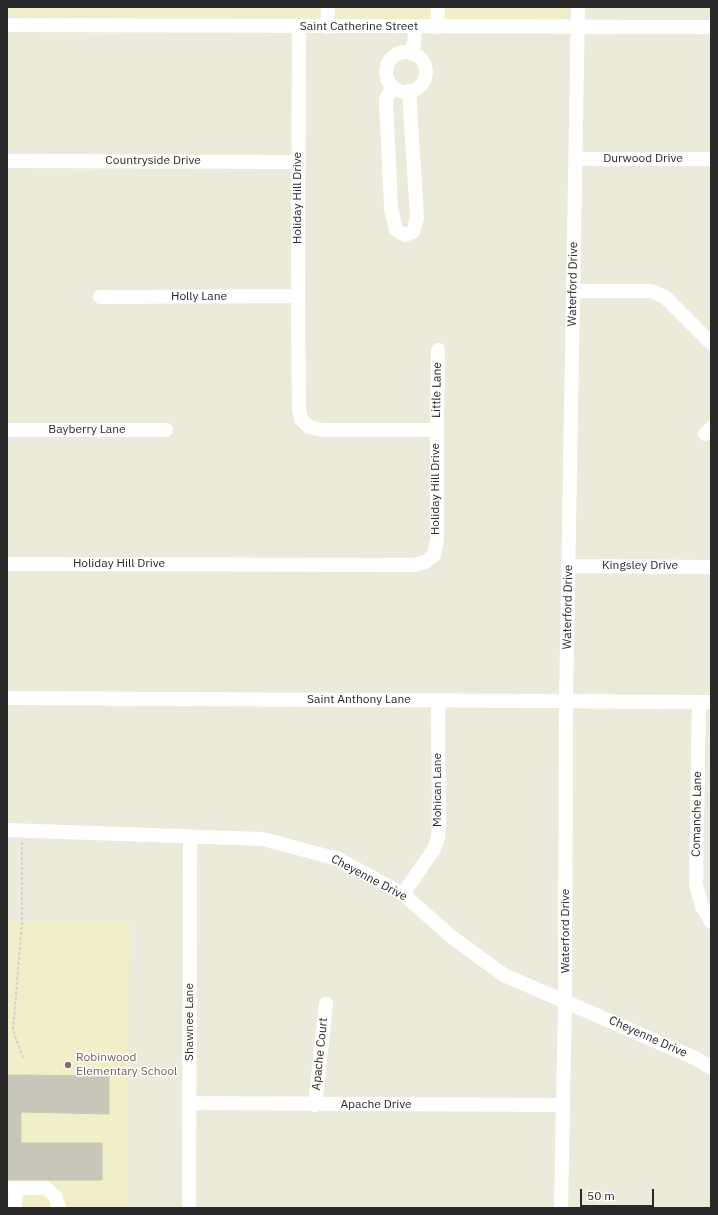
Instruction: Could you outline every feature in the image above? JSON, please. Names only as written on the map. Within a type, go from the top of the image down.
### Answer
[{"type":"street","points":[[327,27],[328,7]]},
{"type":"street","points":[[437,27],[438,7]]},
{"type":"street","name":"Waterford Drive","points":[[560,1208],[565,1000],[566,702],[578,7]]},
{"type":"street","name":"Saint Catherine Street","points":[[7,25],[711,27]]},
{"type":"street","name":"Holiday Hill Drive","points":[[7,564],[414,565],[425,562],[434,554],[437,539],[436,430],[322,430],[309,427],[301,419],[298,408],[299,27]]},
{"type":"street","points":[[410,52],[414,44],[415,27]]},
{"type":"street","points":[[410,52],[422,58],[427,70],[424,82],[419,87],[409,91],[400,91],[393,87],[387,77],[388,64],[397,54],[410,52]]},
{"type":"street","points":[[393,87],[386,99],[391,208],[396,230],[405,235],[414,232],[417,218],[409,91]]},
{"type":"street","name":"Durwood Drive","points":[[575,159],[711,159]]},
{"type":"street","name":"Countryside Drive","points":[[7,161],[298,162]]},
{"type":"street","points":[[573,291],[651,291],[665,297],[711,343]]},
{"type":"street","name":"Holly Lane","points":[[100,297],[298,296]]},
{"type":"street","name":"Little Lane","points":[[436,430],[438,350]]},
{"type":"street","name":"Bayberry Lane","points":[[7,430],[166,430]]},
{"type":"street","name":"Kingsley Drive","points":[[569,566],[711,566]]},
{"type":"street","name":"Saint Anthony Lane","points":[[7,698],[705,702]]},
{"type":"street","name":"Mohican Lane","points":[[403,894],[434,849],[438,838],[440,821],[438,701]]},
{"type":"street","name":"Comanche Lane","points":[[705,702],[696,885],[702,906],[711,922]]},
{"type":"street","name":"Cheyenne Drive","points":[[7,830],[263,839],[338,859],[403,894],[452,938],[504,975],[565,1000],[697,1059],[711,1067]]},
{"type":"street","name":"Shawnee Lane","points":[[189,1208],[190,837]]},
{"type":"street","name":"Apache Court","points":[[315,1105],[326,1004]]},
{"type":"street","name":"Apache Drive","points":[[190,1103],[315,1105],[563,1105]]},
{"type":"street","points":[[15,1208],[11,1188],[46,1188],[55,1196],[60,1208]]},
{"type":"path","points":[[22,831],[22,924],[14,1030],[23,1058]]},
{"type":"shaded area","points":[[7,7],[569,7],[564,16],[556,20],[7,16]]},
{"type":"shaded area","name":"Robinwood Elementary School","points":[[7,922],[129,922],[128,1208],[7,1208]]},
{"type":"building","points":[[7,1075],[109,1076],[109,1114],[21,1112],[21,1143],[102,1143],[102,1180],[7,1180]]},
{"type":"place","name":"Robinwood Elementary School","points":[[68,1065]]}]
